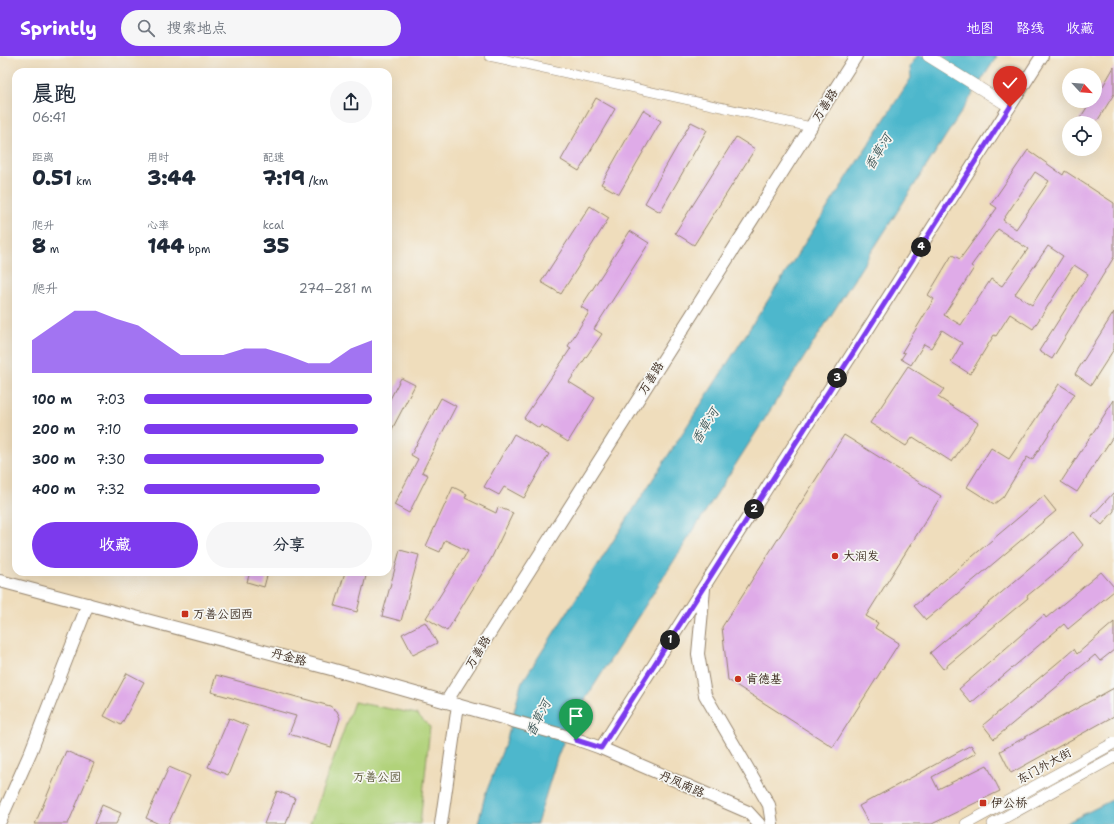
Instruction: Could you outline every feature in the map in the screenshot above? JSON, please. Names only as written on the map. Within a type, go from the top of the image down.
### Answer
[{"type":"main road","name":"万善路","points":[[441,824],[452,703],[856,56]]},
{"type":"main road","points":[[601,748],[1042,56]]},
{"type":"main road","name":"丹金路","points":[[0,581],[331,669],[576,740]]},
{"type":"main road","points":[[704,587],[698,654],[705,695],[769,805],[772,824]]},
{"type":"main road","points":[[0,821],[31,751],[88,604]]},
{"type":"main road","name":"丹凤南路","points":[[576,740],[601,748],[748,812],[759,824]]},
{"type":"street","points":[[489,56],[811,128]]},
{"type":"street","points":[[928,56],[1010,107]]},
{"type":"street","name":"东门外大街","points":[[966,824],[1114,743]]},
{"type":"street","points":[[993,824],[1114,758]]},
{"type":"green space","name":"万善公园","points":[[354,702],[417,714],[430,727],[420,824],[310,824]]},
{"type":"water","name":"香草河","points":[[917,56],[997,56],[572,720],[557,758],[537,824],[478,824],[485,795],[507,739],[521,684],[911,78],[910,67]]},
{"type":"water","points":[[1114,799],[1114,824],[1064,824]]},
{"type":"building","points":[[1114,67],[1114,94],[1100,116],[1081,116],[1087,108],[1102,108],[1103,86]]},
{"type":"building","points":[[596,98],[615,109],[579,171],[561,160]]},
{"type":"building","points":[[643,110],[661,121],[619,194],[601,184]]},
{"type":"building","points":[[691,122],[707,130],[660,212],[645,203]]},
{"type":"building","points":[[736,137],[755,149],[694,245],[675,233]]},
{"type":"building","points":[[1028,150],[1063,175],[1065,171],[1114,203],[1114,257],[1052,359],[1039,351],[1088,274],[1074,265],[1033,329],[1010,314],[996,336],[994,335],[970,374],[951,362],[962,343],[942,330],[931,348],[924,344],[911,365],[901,359],[905,353],[902,352],[934,299],[928,295],[952,255],[960,259],[997,208],[991,204]],"holes":[[[1035,172],[1049,181],[1016,229],[1003,220]],[[998,229],[1028,249],[1002,286],[991,279],[961,325],[944,315],[974,268],[971,266]],[[1048,246],[1063,256],[1032,305],[1015,294]]]},
{"type":"building","points":[[590,206],[609,218],[561,294],[541,282]]},
{"type":"building","points":[[630,231],[649,243],[594,329],[602,334],[569,382],[595,398],[568,442],[541,425],[539,428],[524,418],[571,348],[568,346],[589,312],[581,307]]},
{"type":"building","points":[[1114,312],[1114,349],[1091,385],[1075,374]]},
{"type":"building","points":[[908,366],[944,389],[938,397],[978,423],[952,462],[913,437],[906,446],[870,423]]},
{"type":"building","points":[[401,378],[415,385],[392,429],[392,395]]},
{"type":"building","points":[[1059,384],[1075,394],[1032,460],[1027,457],[1003,497],[994,504],[967,487],[991,448],[1009,459]]},
{"type":"building","points":[[441,398],[456,406],[422,472],[428,475],[409,513],[394,505],[418,459],[411,455]]},
{"type":"building","points":[[1114,400],[1114,435],[1077,492],[1061,482]]},
{"type":"building","points":[[514,434],[549,454],[524,498],[504,487],[499,495],[484,487]]},
{"type":"building","name":"大润发","points":[[844,435],[941,496],[866,616],[878,623],[875,628],[899,643],[833,747],[728,680],[722,627]]},
{"type":"building","points":[[453,487],[467,494],[465,498],[496,513],[498,507],[513,513],[491,559],[447,631],[426,618],[468,551],[445,540],[440,552],[426,546]]},
{"type":"building","points":[[1114,492],[1114,511],[1102,525],[1092,516]]},
{"type":"building","points":[[1044,496],[1056,511],[926,620],[914,606]]},
{"type":"building","points":[[1073,532],[1083,545],[1067,563],[1027,596],[1028,598],[943,669],[930,653]]},
{"type":"building","points":[[400,550],[419,555],[401,621],[382,616]]},
{"type":"building","points":[[1101,572],[1114,587],[1114,591],[1068,629],[1064,624],[971,703],[959,689],[1044,615],[1046,618]]},
{"type":"building","points":[[249,576],[267,576],[264,587],[247,582]]},
{"type":"building","points":[[344,576],[366,576],[357,612],[335,606]]},
{"type":"building","points":[[425,622],[437,643],[413,655],[402,634]]},
{"type":"building","points":[[1114,622],[1114,650],[1100,661],[1095,655],[994,739],[983,725],[1074,649],[1077,654]]},
{"type":"building","points":[[127,673],[144,682],[121,725],[104,716]]},
{"type":"building","points":[[216,675],[330,706],[337,711],[340,718],[331,747],[289,734],[296,716],[211,692]]},
{"type":"building","points":[[1114,688],[1114,716],[1011,773],[1000,751]]},
{"type":"building","points":[[229,718],[248,726],[228,775],[208,767]]},
{"type":"building","points":[[971,745],[976,753],[932,777],[938,789],[987,765],[1000,791],[932,824],[869,824],[859,806]]},
{"type":"building","points":[[66,751],[94,763],[68,824],[35,824]]},
{"type":"building","points":[[169,767],[190,776],[168,824],[159,824],[146,818]]},
{"type":"building","points":[[277,791],[295,798],[286,824],[264,824]]},
{"type":"building","points":[[102,805],[121,813],[116,824],[94,824]]},
{"type":"place","name":"大润发","points":[[835,556]]},
{"type":"place","name":"万善公园西","points":[[185,614]]},
{"type":"place","name":"肯德基","points":[[738,679]]},
{"type":"place","name":"伊公桥","points":[[983,803]]},
{"type":"route","points":[[576,740],[601,748],[1010,107]]}]
